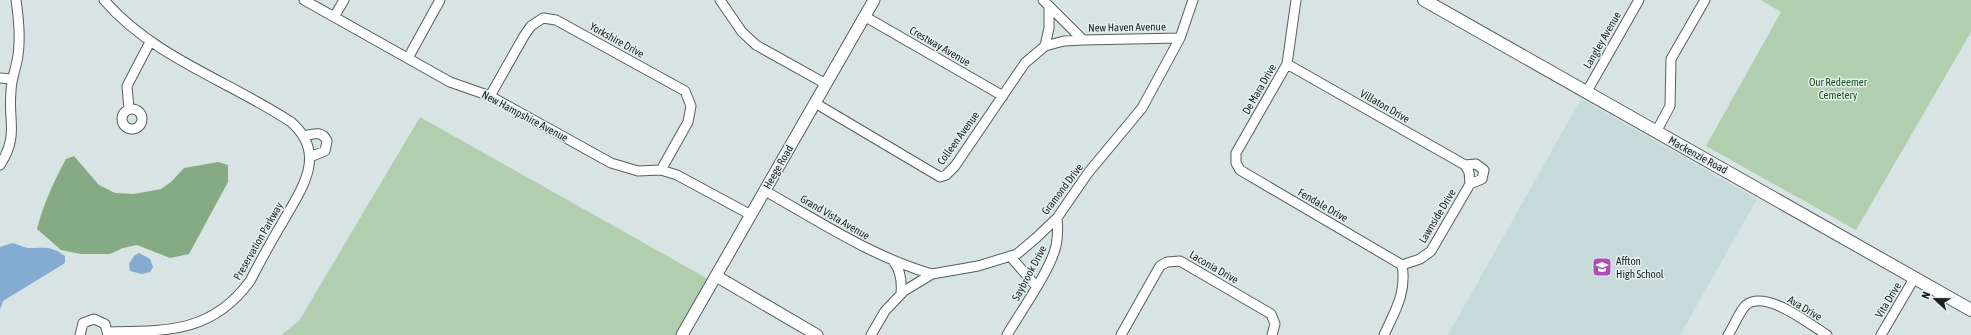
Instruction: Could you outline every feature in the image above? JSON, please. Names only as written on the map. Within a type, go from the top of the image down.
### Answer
[{"type":"main road","name":"Mackenzie Road","points":[[1424,0],[1971,310]]},
{"type":"street","points":[[0,165],[9,150],[12,139],[10,105],[12,79],[17,60],[18,47],[16,0]]},
{"type":"street","name":"Preservation Parkway","points":[[80,335],[83,323],[94,318],[102,321],[108,334],[160,331],[199,323],[229,305],[250,281],[305,184],[309,170],[310,157],[303,136],[295,126],[285,118],[150,42],[121,18],[104,0]]},
{"type":"street","name":"New Hampshire Avenue","points":[[304,0],[450,82],[490,96],[611,163],[638,171],[661,170],[677,174],[751,215]]},
{"type":"street","points":[[334,17],[344,0]]},
{"type":"street","points":[[408,58],[440,0]]},
{"type":"street","points":[[720,0],[742,32],[756,45],[826,84]]},
{"type":"street","name":"Heege Road","points":[[682,335],[874,0]]},
{"type":"street","name":"Gramond Drive","points":[[870,335],[885,311],[901,294],[932,274],[978,266],[1017,254],[1057,218],[1088,173],[1142,108],[1180,38],[1193,0]]},
{"type":"street","name":"De Mara Drive","points":[[1236,163],[1236,153],[1287,64],[1296,0]]},
{"type":"street","name":"Langley Avenue","points":[[1586,92],[1639,0]]},
{"type":"street","points":[[1656,132],[1670,106],[1671,59],[1705,0]]},
{"type":"street","points":[[1045,46],[1049,28],[1046,3]]},
{"type":"street","name":"New Haven Avenue","points":[[1046,3],[1083,40],[1180,38]]},
{"type":"street","name":"Crestway Avenue","points":[[864,16],[1003,96]]},
{"type":"street","name":"Yorkshire Drive","points":[[490,96],[531,26],[543,18],[556,20],[685,91],[691,106],[688,122],[661,170]]},
{"type":"street","name":"Colleen Avenue","points":[[814,103],[940,177],[946,176],[955,166],[1025,63],[1045,46],[1064,41],[1083,40]]},
{"type":"street","points":[[129,109],[127,86],[150,42]]},
{"type":"street","name":"Villaton Drive","points":[[1287,64],[1467,169]]},
{"type":"street","points":[[0,78],[12,79]]},
{"type":"street","points":[[303,136],[316,133],[321,134],[327,141],[325,151],[310,157]]},
{"type":"street","name":"Fendale Drive","points":[[1236,163],[1240,170],[1402,265]]},
{"type":"street","name":"Lawnside Drive","points":[[1402,265],[1420,259],[1430,251],[1470,184],[1482,179],[1484,170],[1476,164],[1467,169],[1470,184]]},
{"type":"street","name":"Grand Vista Avenue","points":[[764,191],[882,257],[932,274]]},
{"type":"street","name":"Saybrook Drive","points":[[1007,335],[1047,268],[1056,246],[1058,232],[1057,218]]},
{"type":"street","points":[[1010,256],[1036,286]]},
{"type":"street","name":"Laconia Drive","points":[[1121,335],[1160,266],[1167,262],[1180,261],[1271,314],[1275,324],[1272,335]]},
{"type":"street","points":[[894,262],[898,267],[902,283],[901,294]]},
{"type":"street","points":[[1384,335],[1401,299],[1403,284],[1402,265]]},
{"type":"street","points":[[716,276],[817,335]]},
{"type":"street","name":"Vita Drive","points":[[1881,335],[1915,277]]},
{"type":"street","name":"Ava Drive","points":[[1728,335],[1746,305],[1760,300],[1772,302],[1827,335]]},
{"type":"shaded area","name":"Affton High School","points":[[1581,99],[1757,199],[1680,335],[1448,335]]},
{"type":"green space","name":"Our Redeemer Cemetery","points":[[1761,0],[1971,0],[1971,32],[1856,230],[1706,146],[1781,12]]},
{"type":"green space","points":[[420,117],[708,279],[676,335],[281,335],[299,321]]},
{"type":"green space","points":[[74,156],[99,185],[115,193],[134,194],[161,189],[171,182],[184,168],[218,162],[228,165],[228,182],[189,254],[170,258],[137,245],[123,248],[110,254],[81,254],[61,250],[37,229],[53,184],[66,159]]},
{"type":"water","points":[[12,243],[28,248],[47,248],[55,250],[65,256],[65,263],[3,301],[0,310],[0,247]]},
{"type":"water","points":[[139,253],[150,259],[153,267],[150,272],[142,274],[130,271],[129,264],[134,256]]},
{"type":"place","name":"Affton High School","points":[[1602,267]]}]
